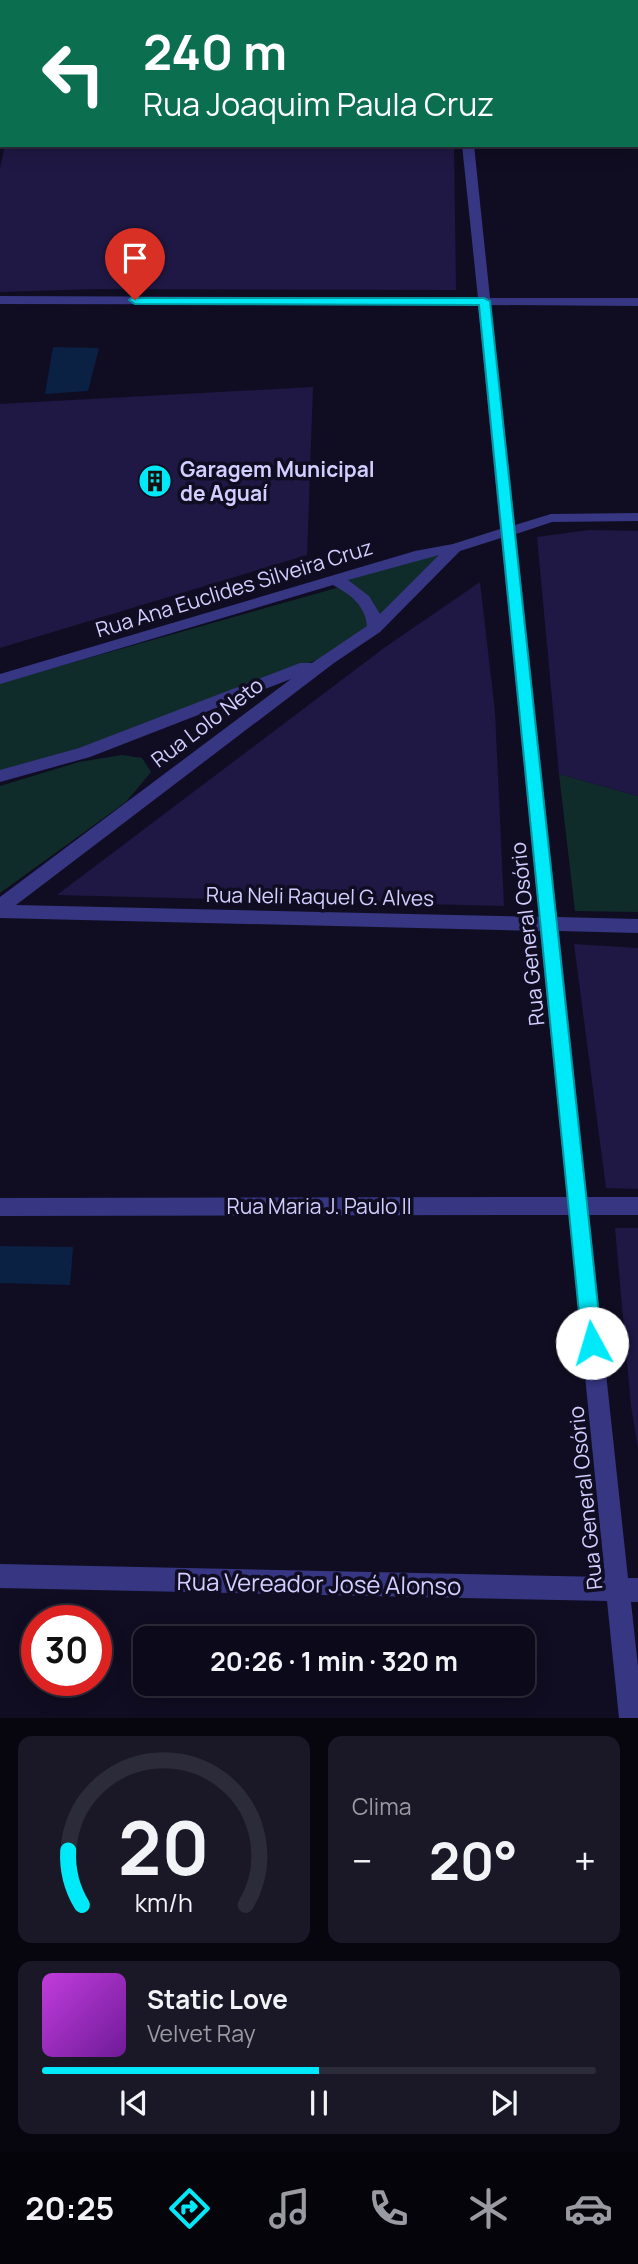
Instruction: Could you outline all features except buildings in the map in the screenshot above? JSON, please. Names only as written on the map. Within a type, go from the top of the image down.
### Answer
[{"type":"street","name":"Rua General Osório","points":[[468,147],[578,1205],[628,1590],[631,1718]]},
{"type":"street","points":[[0,300],[638,302]]},
{"type":"street","name":"Rua Ana Euclides Silveira Cruz","points":[[0,679],[337,581],[420,554],[455,548],[551,518],[638,517]]},
{"type":"street","name":"Rua Lolo Neto","points":[[0,909],[328,659],[375,628],[438,568],[455,548]]},
{"type":"street","points":[[337,581],[357,591],[374,612],[375,628]]},
{"type":"street","points":[[0,776],[84,753],[328,659]]},
{"type":"street","name":"Rua Neli Raquel G. Alves","points":[[0,909],[638,926]]},
{"type":"street","name":"Rua Maria J. Paulo II","points":[[0,1207],[638,1206]]},
{"type":"street","name":"Rua Vereador José Alonso","points":[[0,1576],[628,1590]]},
{"type":"green space","points":[[455,548],[375,628],[374,612],[337,581]]},
{"type":"green space","points":[[340,587],[364,606],[369,628],[325,657],[80,748],[0,771],[0,683]]},
{"type":"green space","points":[[122,755],[142,758],[151,772],[126,802],[0,893],[0,786],[79,762]]},
{"type":"green space","points":[[559,774],[638,796],[638,912],[575,911]]},
{"type":"water","points":[[53,347],[99,348],[88,391],[45,394]]},
{"type":"water","points":[[0,1246],[73,1247],[70,1285],[0,1283]]},
{"type":"place","name":"Garagem Municipal de Aguaí","points":[[155,481]]},
{"type":"route","points":[[135,300],[484,301],[592,1343]]}]
